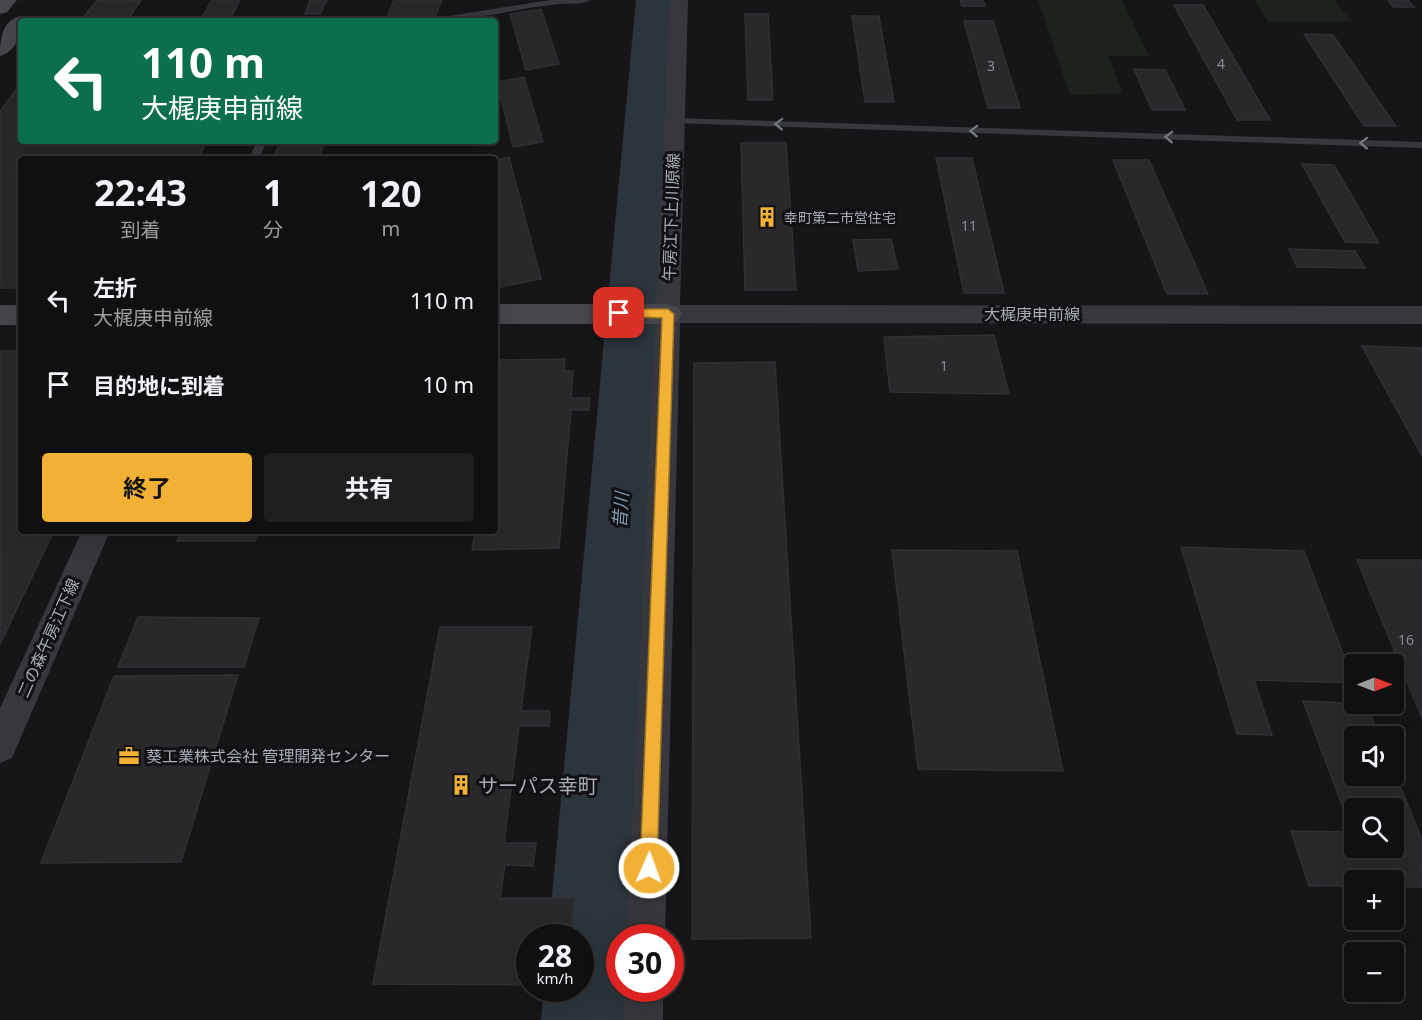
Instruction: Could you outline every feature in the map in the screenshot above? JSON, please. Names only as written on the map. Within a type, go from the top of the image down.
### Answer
[{"type":"street","points":[[0,8],[7,0]]},
{"type":"street","name":"午房江下上川原線","points":[[646,924],[643,313],[675,121],[679,0]]},
{"type":"street","points":[[0,49],[18,26]]},
{"type":"street","name":"大梶庚申前線","points":[[498,314],[1422,315]]},
{"type":"street","points":[[0,315],[18,315]]},
{"type":"street","name":"二の森午房江下線","points":[[0,746],[95,534]]},
{"type":"street","points":[[643,1020],[644,1002]]},
{"type":"lane","points":[[455,18],[559,1],[587,0]]},
{"type":"lane","points":[[675,121],[1422,145]]},
{"type":"shaded area","points":[[1038,0],[1122,0],[1149,56],[1108,56],[1123,93],[1070,95]]},
{"type":"shaded area","points":[[1254,0],[1334,0],[1351,21],[1269,22]]},
{"type":"building","points":[[97,0],[141,0],[129,18],[83,18]]},
{"type":"building","points":[[212,0],[240,0],[231,18],[202,18]]},
{"type":"building","points":[[310,0],[327,0],[320,14],[305,14]]},
{"type":"building","points":[[394,0],[442,0],[434,18],[387,18]]},
{"type":"building","points":[[960,0],[983,0],[985,6],[962,6]]},
{"type":"building","points":[[1388,0],[1408,0],[1414,7],[1393,7]]},
{"type":"building","points":[[1174,5],[1203,5],[1270,120],[1237,120]]},
{"type":"building","points":[[541,9],[559,64],[526,70],[510,14]]},
{"type":"building","points":[[745,14],[768,14],[773,100],[748,100]]},
{"type":"building","points":[[852,16],[879,16],[894,102],[865,102]]},
{"type":"building","points":[[964,21],[993,21],[1020,108],[988,108]]},
{"type":"building","points":[[1304,34],[1333,35],[1396,126],[1364,126]]},
{"type":"building","points":[[1134,69],[1165,70],[1185,110],[1152,110]]},
{"type":"building","points":[[524,77],[543,142],[513,147],[498,82]]},
{"type":"building","points":[[18,87],[18,144],[206,144],[200,156],[18,156],[18,288],[0,288],[0,111]]},
{"type":"building","name":"幸町第二市営住宅","points":[[741,143],[786,143],[796,290],[745,290]]},
{"type":"building","points":[[280,144],[324,144],[319,156],[274,156]]},
{"type":"building","points":[[509,157],[541,279],[498,287],[498,159]]},
{"type":"building","points":[[936,158],[972,158],[1004,293],[964,293]]},
{"type":"building","points":[[1113,160],[1149,160],[1208,294],[1167,294]]},
{"type":"building","points":[[1302,164],[1334,165],[1379,243],[1345,242]]},
{"type":"building","points":[[891,239],[898,269],[858,271],[853,240]]},
{"type":"building","points":[[1289,249],[1355,251],[1365,268],[1297,267]]},
{"type":"building","points":[[994,335],[1009,394],[890,392],[884,337]]},
{"type":"building","points":[[1362,346],[1422,348],[1422,456]]},
{"type":"building","points":[[0,351],[18,351],[18,534],[53,534],[0,644]]},
{"type":"building","points":[[565,359],[564,371],[573,371],[571,398],[590,398],[589,410],[571,410],[559,548],[472,550],[475,534],[498,534],[498,378],[501,360]]},
{"type":"building","points":[[775,362],[811,938],[692,939],[694,363]]},
{"type":"building","points":[[180,534],[257,534],[255,541],[177,541]]},
{"type":"building","points":[[1181,547],[1304,551],[1344,657],[1344,683],[1254,680],[1272,735],[1237,734]]},
{"type":"building","points":[[892,550],[1017,551],[1063,771],[918,769]]},
{"type":"building","points":[[1357,560],[1422,560],[1422,718],[1404,674],[1404,654],[1396,654]]},
{"type":"building","points":[[138,617],[259,618],[244,667],[118,667]]},
{"type":"building","name":"サーパス幸町","points":[[440,627],[532,627],[521,711],[550,711],[549,726],[519,726],[504,843],[536,843],[533,866],[505,865],[500,898],[574,898],[572,924],[516,924],[516,985],[373,984]]},
{"type":"building","points":[[238,675],[181,862],[41,863],[114,676]]},
{"type":"building","points":[[1303,701],[1344,703],[1344,714],[1370,714],[1375,726],[1344,726],[1344,786],[1400,786],[1422,840],[1422,887],[1404,887],[1404,870],[1344,870],[1344,886],[1309,886],[1291,831],[1344,832],[1344,858],[1404,858],[1404,798],[1344,798],[1344,811]]},
{"type":"waterway","name":"昔川","points":[[584,1020],[656,0]]},
{"type":"place","name":"幸町第二市営住宅","points":[[767,217]]},
{"type":"place","name":"葵工業株式会社 管理開発センター","points":[[129,756]]},
{"type":"place","name":"サーパス幸町","points":[[461,785]]},
{"type":"route","points":[[619,313],[668,314],[649,868]]}]
